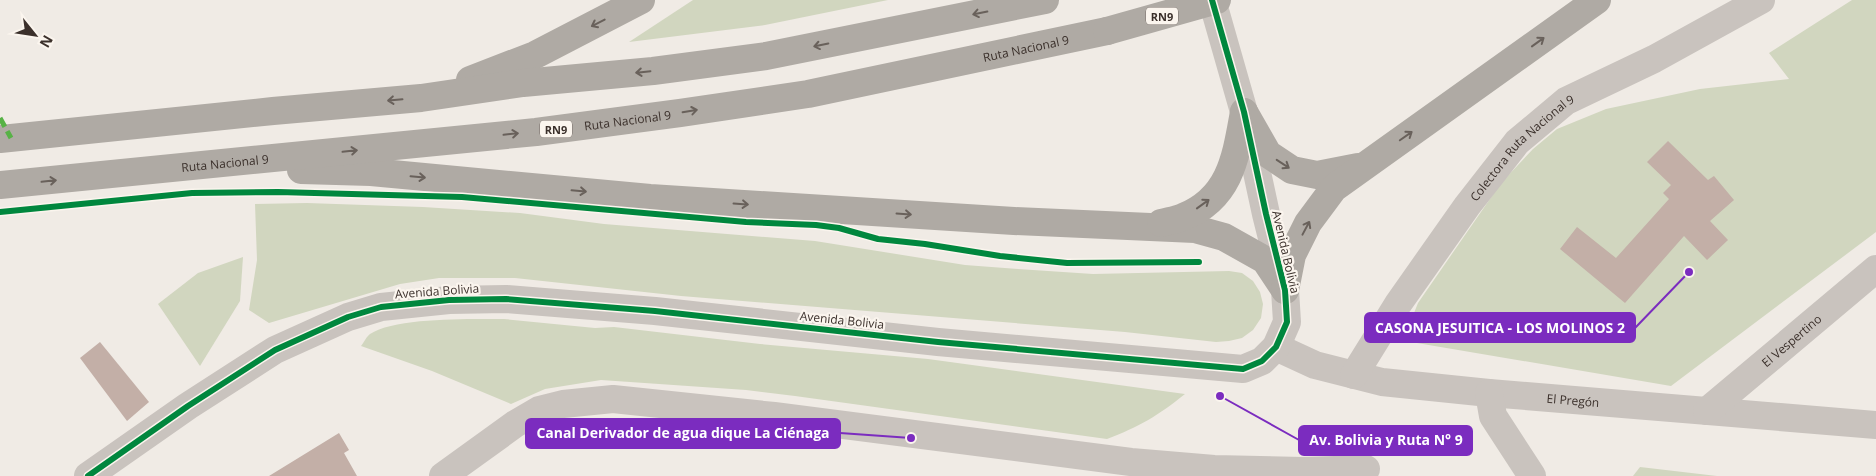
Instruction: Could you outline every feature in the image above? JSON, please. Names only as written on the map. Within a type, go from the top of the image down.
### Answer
[{"type":"highway","points":[[421,98],[535,55],[641,0]]},
{"type":"highway","points":[[0,139],[421,98],[523,83],[653,71],[766,56],[1045,0]]},
{"type":"highway","name":"Ruta Nacional 9","points":[[0,186],[536,132],[808,94],[1107,31],[1217,0]]},
{"type":"highway","points":[[1285,290],[1292,255],[1308,223],[1334,188],[1596,0]]},
{"type":"highway","points":[[1244,112],[1268,154],[1292,170],[1317,175],[1366,164]]},
{"type":"highway","points":[[1142,228],[1184,217],[1207,204],[1224,184],[1235,161],[1244,112]]},
{"type":"highway","points":[[230,163],[266,171],[371,172],[650,198],[1142,228],[1195,229],[1224,237],[1265,260],[1285,290]]},
{"type":"street","name":"Avenida Bolivia","points":[[88,476],[188,406],[275,350],[348,317],[381,307],[449,300],[506,299],[655,311],[938,342],[1243,369],[1262,361],[1276,347],[1286,322],[1285,290],[1244,112],[1212,0]]},
{"type":"street","name":"Colectora Ruta Nacional 9","points":[[1354,375],[1403,296],[1467,206],[1517,142],[1566,102],[1654,59],[1761,0]]},
{"type":"street","name":"El Vespertino","points":[[1707,411],[1876,269]]},
{"type":"street","name":"El Pregón","points":[[1276,347],[1315,365],[1382,382],[1489,393],[1876,425]]},
{"type":"street","points":[[1489,393],[1492,416],[1532,476]]},
{"type":"street","points":[[443,476],[515,424],[538,410],[563,404],[613,399],[774,416],[1150,464],[1214,469],[1303,471],[1366,469]]},
{"type":"green space","points":[[693,0],[888,0],[765,25],[629,42]]},
{"type":"green space","points":[[1852,0],[1876,0],[1876,232],[1671,386],[1411,342],[1408,328],[1418,303],[1501,183],[1533,149],[1557,129],[1606,109],[1700,89],[1789,79],[1769,53]]},
{"type":"green space","points":[[307,203],[520,213],[604,224],[815,241],[965,265],[1018,269],[1093,274],[1229,271],[1242,273],[1253,281],[1260,292],[1263,304],[1261,318],[1253,330],[1242,338],[1216,342],[1125,332],[681,296],[515,278],[439,278],[400,284],[269,323],[249,310],[257,260],[255,204]]},
{"type":"green space","points":[[243,257],[240,301],[200,366],[158,304],[198,273]]},
{"type":"green space","points":[[504,319],[595,328],[614,327],[760,344],[928,359],[1185,394],[1148,420],[1107,439],[746,390],[601,380],[545,389],[511,404],[432,371],[361,346],[370,334],[397,324],[435,320]]},
{"type":"green space","points":[[1640,467],[1717,476],[1633,476]]},
{"type":"building","points":[[1668,141],[1708,180],[1714,176],[1734,200],[1710,221],[1728,240],[1707,260],[1684,236],[1625,303],[1560,249],[1577,227],[1616,258],[1669,199],[1663,193],[1671,185],[1647,162]]},
{"type":"building","points":[[100,342],[149,402],[127,421],[80,358]]},
{"type":"building","points":[[339,433],[349,450],[344,453],[357,476],[269,476]]},
{"type":"marked path","points":[[0,118],[11,138]]},
{"type":"cycle path","points":[[88,476],[188,406],[275,350],[348,317],[381,307],[449,300],[506,299],[655,311],[938,342],[1243,369],[1262,361],[1276,347],[1287,322],[1285,290],[1244,112],[1212,0]]},
{"type":"cycle path","points":[[0,212],[192,193],[278,192],[462,197],[746,222],[816,225],[839,228],[878,239],[1067,263],[1199,262]]},
{"type":"place","name":"CASONA JESUITICA - LOS MOLINOS 2","points":[[1689,272]]},
{"type":"place","name":"Av. Bolivia y Ruta N° 9","points":[[1220,396]]},
{"type":"place","name":"Canal Derivador de agua dique La Ciénaga","points":[[911,438]]}]
